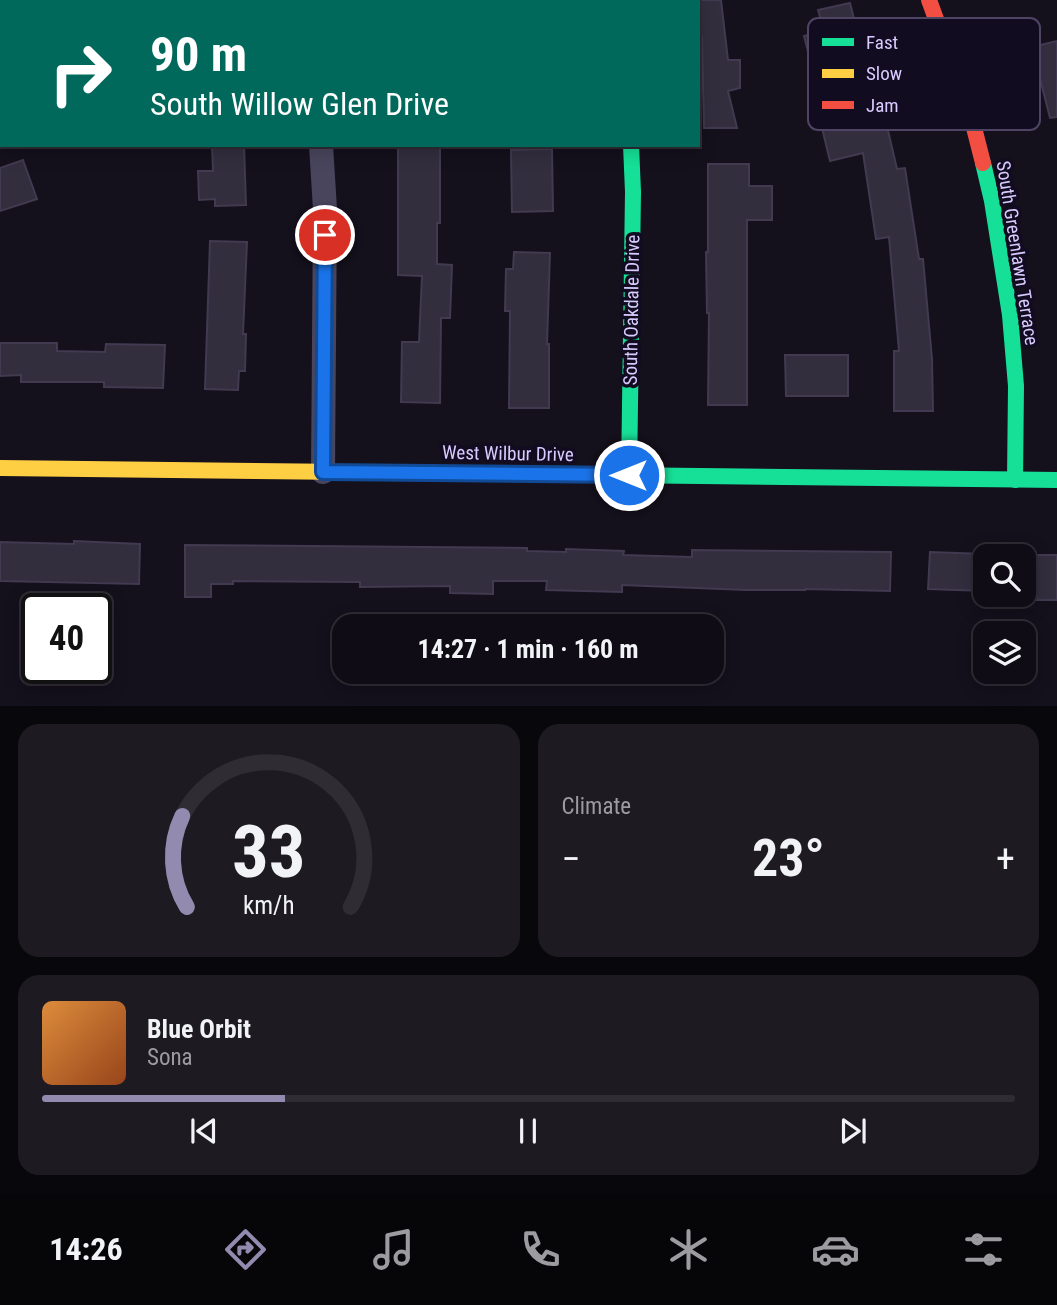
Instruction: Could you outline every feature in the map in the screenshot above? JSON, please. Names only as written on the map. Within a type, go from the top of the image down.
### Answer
[{"type":"street","name":"South Greenlawn Terrace","points":[[929,0],[936,18]]},
{"type":"street","name":"South Greenlawn Terrace","points":[[974,130],[992,201],[1010,315],[1016,386],[1015,480]]},
{"type":"street","points":[[321,147],[325,209],[323,472]]},
{"type":"street","name":"South Oakdale Drive","points":[[629,475],[633,192],[631,147]]},
{"type":"street","name":"West Wilbur Drive","points":[[0,468],[1057,480]]},
{"type":"building","points":[[700,0],[721,0],[728,60],[740,60],[740,88],[728,91],[737,128],[704,128]]},
{"type":"building","points":[[850,3],[854,18],[820,18],[818,10]]},
{"type":"building","points":[[808,35],[808,52],[804,36]]},
{"type":"building","points":[[1057,41],[1057,117],[1050,118],[1040,79],[1040,45]]},
{"type":"building","points":[[822,130],[888,130],[897,169],[905,168],[919,259],[923,259],[932,359],[933,411],[894,411],[894,351],[899,351],[889,237],[876,239],[863,153],[830,161]]},
{"type":"building","points":[[212,147],[244,147],[246,205],[215,206],[215,199],[199,200],[198,171],[213,171]]},
{"type":"building","points":[[398,147],[440,147],[437,264],[452,265],[450,318],[441,318],[440,403],[401,402],[402,342],[419,342],[422,276],[398,275]]},
{"type":"building","points":[[552,149],[553,211],[512,212],[511,150]]},
{"type":"building","points":[[23,160],[37,199],[0,211],[0,168]]},
{"type":"building","points":[[708,164],[749,164],[749,186],[772,186],[772,220],[747,220],[747,405],[708,405]]},
{"type":"building","points":[[210,241],[247,242],[243,334],[246,334],[245,371],[239,371],[238,390],[205,389]]},
{"type":"building","points":[[514,252],[550,253],[547,344],[549,408],[509,408],[510,311],[505,311],[506,269],[513,269]]},
{"type":"building","points":[[0,343],[57,343],[57,351],[105,352],[106,344],[165,345],[163,388],[104,387],[104,382],[21,382],[21,375],[0,376]]},
{"type":"building","points":[[785,355],[848,355],[848,396],[786,396]]},
{"type":"building","points":[[74,541],[140,544],[139,584],[0,581],[0,542],[74,544]]},
{"type":"building","points":[[185,545],[527,548],[527,551],[624,551],[623,555],[692,557],[692,550],[891,552],[890,591],[746,590],[622,585],[622,592],[546,590],[547,581],[493,581],[493,594],[450,593],[450,586],[360,587],[360,582],[233,581],[233,584],[211,584],[211,597],[185,597]]},
{"type":"building","points":[[930,552],[973,554],[973,591],[928,589]]},
{"type":"building","points":[[1036,555],[1057,555],[1057,600],[1037,600]]},
{"type":"traffic: fast","points":[[629,475],[633,192],[631,147]]},
{"type":"traffic: fast","points":[[983,163],[992,201],[1010,315],[1016,386],[1015,480]]},
{"type":"traffic: fast","points":[[441,473],[1057,480]]},
{"type":"traffic: slow","points":[[0,468],[441,473]]},
{"type":"traffic: jam","points":[[929,0],[936,18]]},
{"type":"traffic: jam","points":[[975,130],[983,163]]},
{"type":"route","points":[[325,235],[323,472],[629,475]]}]
